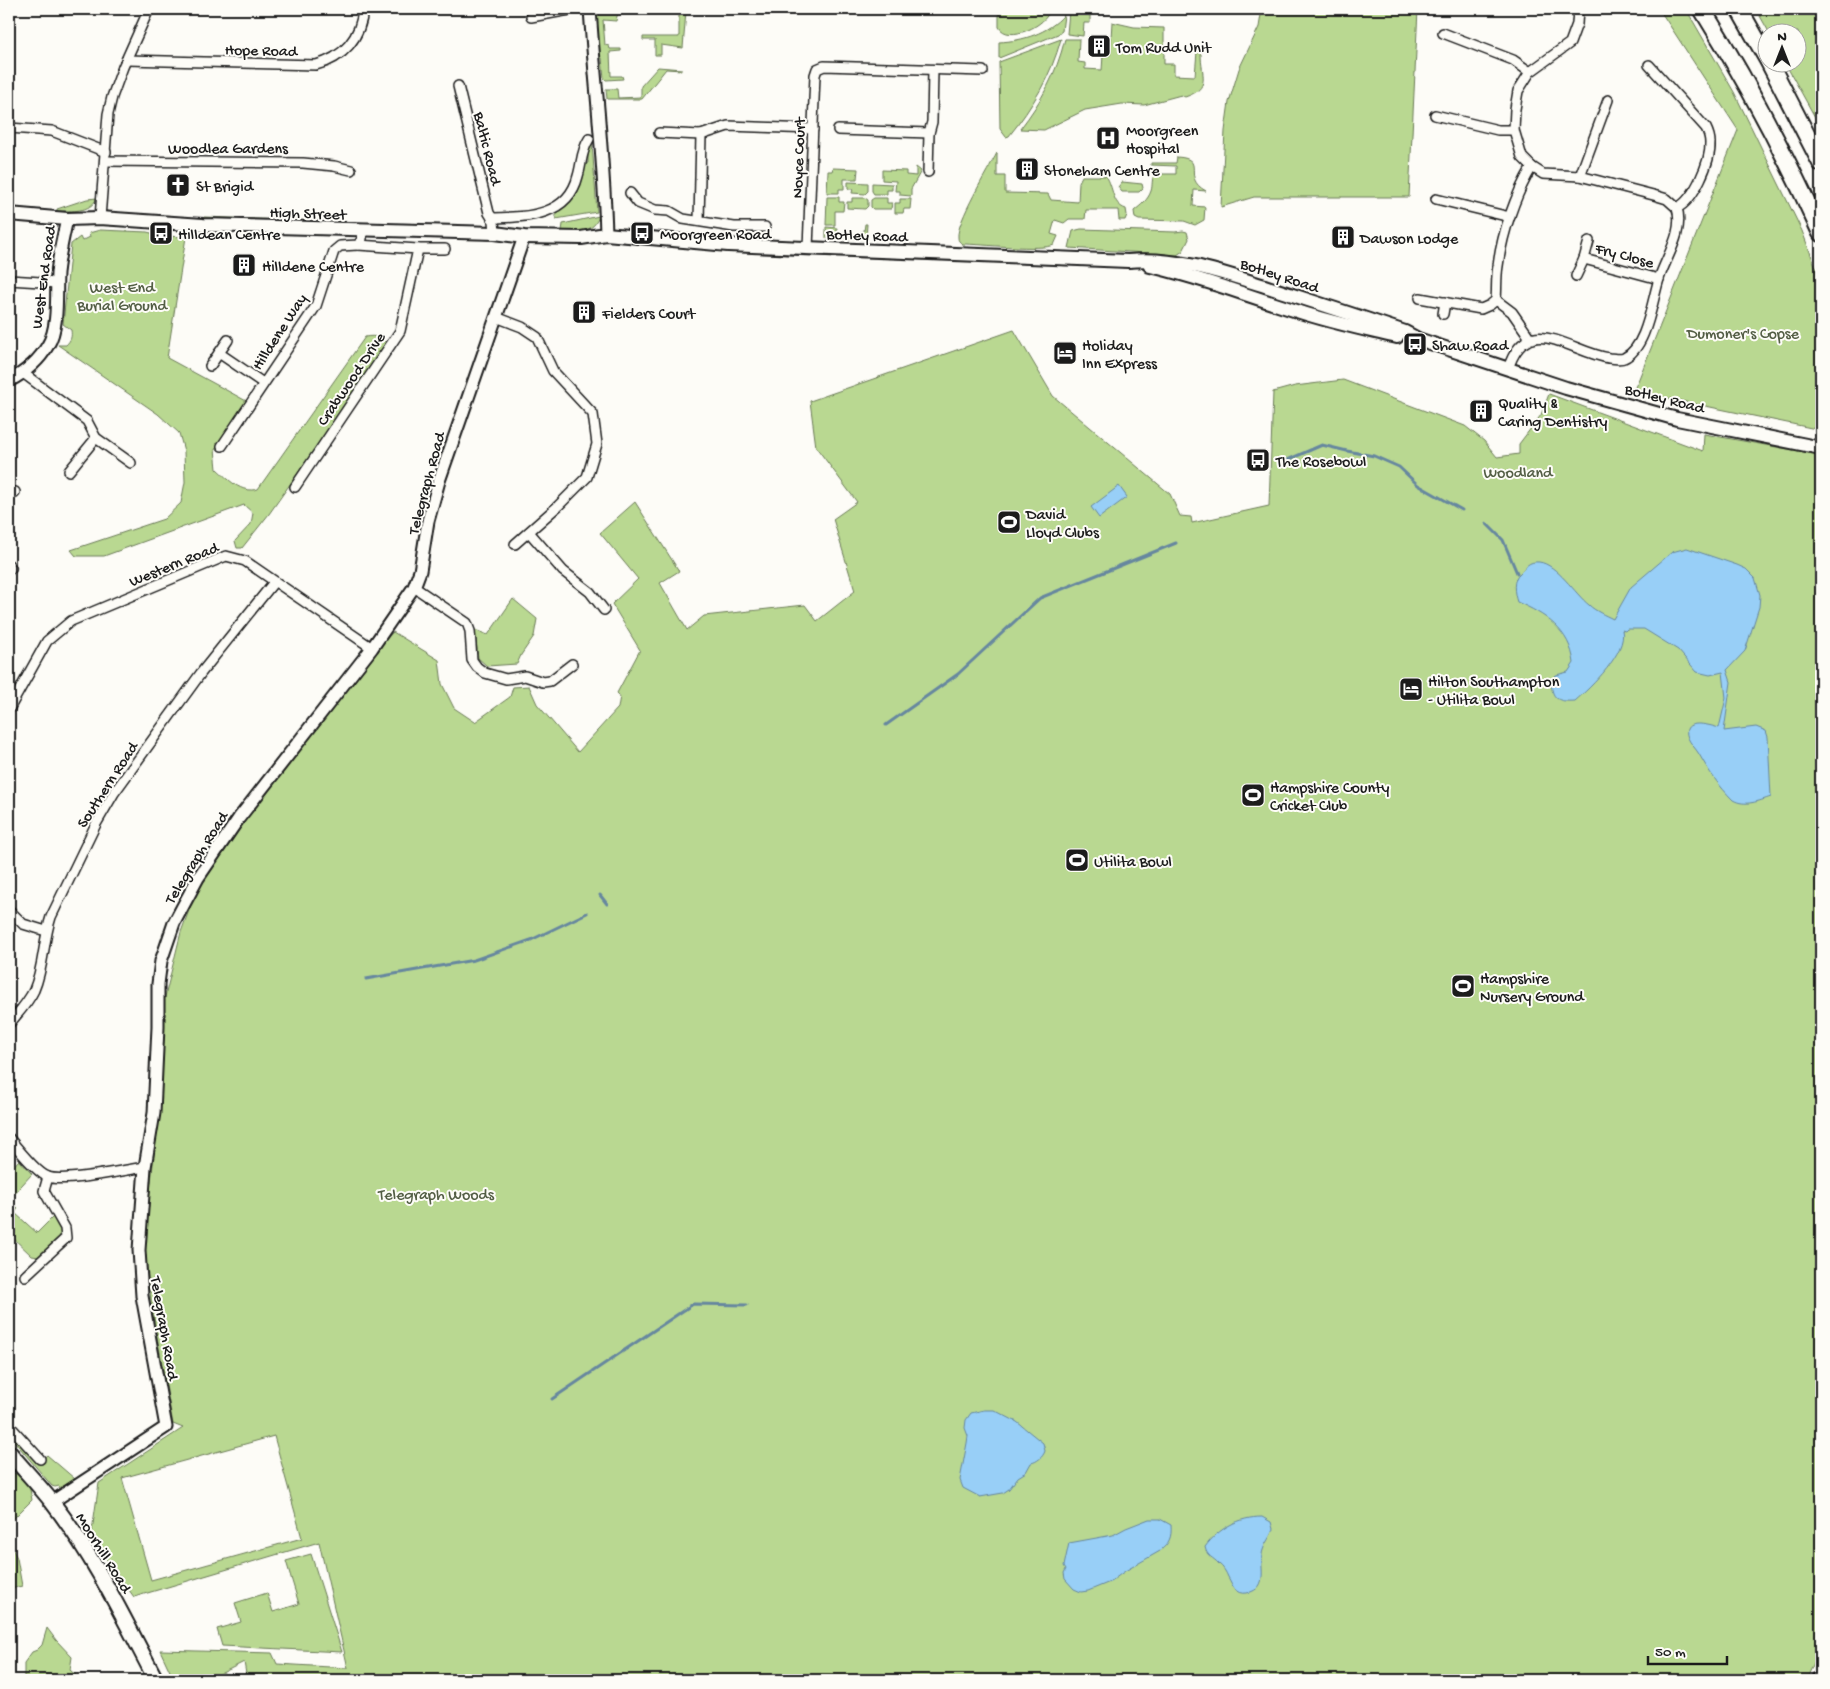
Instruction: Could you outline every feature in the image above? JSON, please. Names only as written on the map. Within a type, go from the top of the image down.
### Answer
[{"type":"highway","points":[[1702,9],[1750,90],[1792,169],[1821,233]]},
{"type":"highway","points":[[1739,9],[1758,44]]},
{"type":"highway","points":[[1773,72],[1821,164]]},
{"type":"main road","name":"High Street","points":[[9,214],[67,219],[100,218],[203,225],[495,233],[581,238],[606,234]]},
{"type":"main road","name":"Botley Road","points":[[606,234],[728,245],[1128,261],[1185,274],[1299,312],[1352,327],[1403,338],[1418,339],[1566,388],[1677,418],[1821,448]]},
{"type":"main road","name":"Moorhill Road","points":[[9,1452],[52,1502],[86,1552],[119,1608],[156,1680]]},
{"type":"street","points":[[100,218],[108,114],[112,97],[126,60],[149,9]]},
{"type":"street","name":"Hope Road","points":[[126,60],[316,65],[332,59],[349,47],[359,30],[363,9]]},
{"type":"street","points":[[531,16],[574,9]]},
{"type":"street","points":[[590,9],[606,234]]},
{"type":"street","points":[[1508,369],[1520,346],[1530,338],[1552,339],[1600,356],[1624,358],[1637,347],[1644,332],[1658,288],[1659,278],[1678,233],[1680,219],[1677,208],[1667,199],[1580,176],[1543,174],[1532,168],[1522,157],[1514,130],[1514,109],[1518,91],[1530,72],[1570,43],[1577,24],[1578,9]]},
{"type":"street","points":[[1443,33],[1513,60],[1530,72]]},
{"type":"street","points":[[1649,64],[1706,128],[1710,138],[1710,149],[1693,194],[1685,204],[1677,208]]},
{"type":"street","name":"Noyce Court","points":[[808,248],[815,75],[818,69],[824,66],[933,70]]},
{"type":"street","points":[[928,172],[929,133],[932,122],[933,70],[983,71]]},
{"type":"street","name":"Baltic Road","points":[[458,86],[489,213],[494,221],[495,233]]},
{"type":"street","points":[[1580,176],[1608,100]]},
{"type":"street","points":[[1435,116],[1498,130],[1514,130]]},
{"type":"street","points":[[659,133],[701,135],[728,126],[813,129]]},
{"type":"street","points":[[9,128],[52,131],[105,157]]},
{"type":"street","points":[[838,130],[929,133]]},
{"type":"street","points":[[699,220],[701,135]]},
{"type":"street","points":[[492,218],[536,215],[554,208],[565,200],[576,186],[584,146],[589,139]]},
{"type":"street","name":"Woodlea Gardens","points":[[105,157],[303,159],[351,170]]},
{"type":"street","points":[[1420,298],[1481,309],[1496,300],[1497,266],[1510,217],[1524,180],[1532,168]]},
{"type":"street","points":[[630,194],[638,203],[655,210],[669,210],[683,219],[734,227],[765,227]]},
{"type":"street","points":[[1436,199],[1510,217]]},
{"type":"street","name":"West End Road","points":[[9,382],[23,373],[49,344],[55,321],[60,248],[67,219]]},
{"type":"street","points":[[362,230],[362,239],[358,245],[445,249]]},
{"type":"street","name":"Telegraph Road","points":[[52,1502],[166,1427],[142,1296],[139,1250],[145,1167],[154,1113],[158,984],[161,961],[174,923],[198,878],[239,818],[372,648],[414,586],[420,571],[428,521],[439,481],[524,236]]},
{"type":"street","name":"Fry Close","points":[[1576,276],[1584,259],[1589,241]]},
{"type":"street","name":"Hilldene Way","points":[[222,446],[316,306],[334,251],[340,246],[358,245]]},
{"type":"street","name":"Crabwood Drive","points":[[295,487],[400,331],[418,249]]},
{"type":"street","name":"Fry Close","points":[[1584,259],[1659,278]]},
{"type":"street","points":[[9,280],[57,283]]},
{"type":"street","points":[[1496,300],[1512,312],[1530,338]]},
{"type":"street","points":[[1443,314],[1445,302]]},
{"type":"street","points":[[496,317],[522,327],[537,337],[553,372],[593,414],[597,444],[587,477],[515,544]]},
{"type":"street","points":[[210,366],[228,340]]},
{"type":"street","name":"Hilldene Way","points":[[219,353],[263,383]]},
{"type":"street","points":[[23,373],[87,421],[96,438],[130,463]]},
{"type":"street","points":[[68,471],[96,438]]},
{"type":"street","points":[[528,532],[563,571],[590,592],[604,610]]},
{"type":"street","name":"Western Road","points":[[9,709],[47,641],[70,621],[226,556],[245,561],[372,648]]},
{"type":"street","points":[[9,565],[11,568],[9,570]]},
{"type":"street","name":"Southern Road","points":[[9,1024],[26,1005],[34,990],[40,973],[46,931],[51,917],[96,824],[114,793],[201,673],[274,582]]},
{"type":"street","points":[[414,586],[468,623],[472,660],[485,673],[506,679],[525,676],[542,682],[550,681],[572,664]]},
{"type":"street","points":[[9,910],[23,924],[46,931]]},
{"type":"street","points":[[9,1138],[48,1177],[72,1178],[145,1167]]},
{"type":"street","points":[[25,1276],[66,1238],[65,1228],[44,1191],[48,1177]]},
{"type":"street","points":[[9,1425],[40,1458]]},
{"type":"green space","points":[[596,9],[760,9],[759,12],[686,11],[683,48],[661,45],[661,55],[655,55],[655,40],[643,40],[643,37],[679,37],[679,12],[623,10],[617,16],[616,21],[603,20],[605,45],[609,46],[610,49],[621,49],[621,51],[610,52],[611,76],[622,76],[623,79],[606,80],[604,78],[602,58],[599,58]]},
{"type":"green space","points":[[999,9],[1050,9],[1048,15],[1035,26],[1019,33],[1010,34],[1004,32],[999,27]]},
{"type":"green space","points":[[1262,9],[1418,9],[1409,197],[1254,197],[1221,207],[1225,131],[1229,102],[1239,69],[1259,27]]},
{"type":"green space","name":"Dumoner's Copse","points":[[1659,9],[1686,9],[1734,92],[1802,231],[1821,281],[1821,430],[1633,391],[1738,130]]},
{"type":"green space","points":[[1756,9],[1821,9],[1821,128],[1790,72],[1808,72],[1808,22],[1763,22]]},
{"type":"green space","points":[[1069,11],[1090,12],[1090,23],[1084,23],[1083,36],[1067,34]]},
{"type":"green space","points":[[1064,15],[1062,31],[1058,34],[999,58],[999,42],[1017,40],[1034,35],[1050,27]]},
{"type":"green space","points":[[1112,22],[1134,27],[1164,28],[1164,64],[1174,64],[1174,75],[1195,76],[1197,51],[1201,54],[1203,80],[1199,90],[1185,97],[1181,95],[1144,105],[1122,104],[1085,110],[1044,130],[1020,129],[1047,87],[1065,39],[1079,39],[1078,62],[1085,63],[1085,69],[1102,70],[1103,55],[1110,55]]},
{"type":"green space","points":[[1061,39],[1052,66],[1040,90],[1018,125],[1006,137],[1000,129],[999,62]]},
{"type":"green space","points":[[658,67],[682,70],[666,69],[642,99],[607,99],[606,89],[617,89],[618,98],[641,97],[641,86]]},
{"type":"green space","points":[[592,143],[597,212],[556,219],[556,210],[573,195],[578,186],[583,164],[588,163],[588,153],[585,153]]},
{"type":"green space","points":[[997,153],[997,176],[1005,176],[1005,193],[1048,194],[1051,200],[1078,202],[1079,182],[1082,176],[1106,176],[1115,199],[1121,207],[1126,209],[1127,215],[1125,220],[1119,220],[1118,210],[1086,210],[1085,219],[1069,219],[1064,223],[1055,220],[1051,234],[1058,236],[1054,245],[1047,247],[962,244],[958,237],[962,220]]},
{"type":"green space","points":[[1177,157],[1186,158],[1191,161],[1195,180],[1206,191],[1194,190],[1193,206],[1205,207],[1204,220],[1195,225],[1184,221],[1139,220],[1135,218],[1134,211],[1148,197],[1155,174],[1176,174],[1176,166],[1151,165],[1151,163],[1176,163]]},
{"type":"green space","points":[[916,167],[921,171],[911,189],[911,196],[900,195],[900,191],[895,191],[896,181],[882,180],[882,170],[906,171],[906,175],[916,176]]},
{"type":"green space","points":[[833,168],[858,169],[857,179],[844,179],[844,189],[839,189],[839,193],[827,193],[828,171],[832,171]]},
{"type":"green space","points":[[848,182],[868,183],[868,191],[865,194],[852,193],[853,189],[848,189]]},
{"type":"green space","points":[[1122,182],[1142,184],[1143,188],[1139,192],[1122,192],[1118,187]]},
{"type":"green space","points":[[872,183],[892,184],[892,190],[887,190],[887,194],[874,194]]},
{"type":"green space","points":[[827,197],[839,197],[839,202],[844,202],[843,211],[835,211],[835,225],[826,225]]},
{"type":"green space","points":[[97,198],[94,203],[85,209],[57,211],[57,209],[87,199]]},
{"type":"green space","points":[[852,198],[865,198],[868,200],[868,206],[865,209],[847,208],[847,202],[852,202]]},
{"type":"green space","points":[[874,198],[887,198],[887,203],[892,203],[891,209],[873,209],[871,207],[871,200]]},
{"type":"green space","points":[[900,199],[911,199],[910,209],[904,209],[903,213],[895,213],[895,203],[900,203]]},
{"type":"green space","points":[[599,216],[589,229],[562,231],[563,224]]},
{"type":"green space","points":[[204,217],[339,222],[341,224],[205,219]]},
{"type":"green space","points":[[865,224],[867,224],[866,239],[826,238],[826,227],[837,228],[837,235],[851,238],[852,236],[860,236],[861,232],[864,231]]},
{"type":"green space","points":[[1081,229],[1183,231],[1187,232],[1189,239],[1183,251],[1177,255],[1069,248],[1073,231]]},
{"type":"green space","name":"West End Burial Ground","points":[[100,230],[147,232],[163,236],[186,237],[167,358],[250,403],[222,446],[215,449],[217,469],[240,488],[258,489],[365,337],[378,337],[388,345],[269,514],[242,548],[237,548],[235,541],[251,524],[253,513],[244,505],[104,556],[76,556],[71,550],[164,519],[181,503],[185,482],[184,451],[179,433],[158,414],[58,345],[66,345],[71,337],[71,330],[63,324],[71,244],[80,237],[82,241],[90,237],[89,233]]},
{"type":"green space","points":[[1014,330],[1053,396],[1170,494],[1180,516],[1191,517],[1192,523],[1269,506],[1273,392],[1295,386],[1343,380],[1465,426],[1484,441],[1497,457],[1519,454],[1519,444],[1541,415],[1549,394],[1703,451],[1704,434],[1821,455],[1821,1648],[1806,1680],[233,1680],[246,1674],[244,1662],[208,1680],[174,1680],[160,1650],[272,1653],[277,1664],[348,1668],[319,1542],[134,1597],[91,1538],[99,1483],[183,1428],[173,1424],[152,1309],[144,1244],[158,1120],[163,1005],[181,932],[195,894],[258,802],[375,651],[393,632],[439,660],[442,684],[454,708],[475,722],[510,697],[513,687],[529,686],[537,704],[578,752],[618,708],[620,696],[617,693],[640,650],[612,604],[638,579],[600,533],[635,502],[679,571],[660,583],[687,630],[704,616],[805,605],[817,621],[855,591],[833,519],[857,502],[816,447],[810,401]],"holes":[[[274,1436],[302,1538],[151,1580],[122,1478]]]},
{"type":"green space","points":[[513,599],[537,619],[534,636],[517,664],[487,666],[478,658],[475,630],[488,635]]},
{"type":"green space","points":[[19,1160],[32,1174],[11,1197],[13,1204],[18,1208],[15,1213],[37,1233],[53,1217],[61,1233],[50,1249],[38,1257],[32,1256],[9,1234],[9,1171]]},
{"type":"green space","points":[[9,1431],[39,1462],[47,1455],[75,1479],[60,1488],[59,1486],[52,1486],[9,1435]]},
{"type":"green space","points":[[9,1471],[28,1479],[32,1500],[9,1523]]},
{"type":"green space","points":[[9,1542],[17,1558],[22,1586],[9,1589]]},
{"type":"green space","points":[[311,1554],[342,1652],[222,1646],[217,1629],[241,1622],[235,1603],[267,1593],[273,1612],[299,1604],[286,1561]]},
{"type":"green space","points":[[47,1628],[72,1657],[70,1670],[79,1680],[24,1680],[24,1663],[32,1652],[42,1645]]},
{"type":"water","points":[[1119,486],[1127,497],[1099,518],[1091,507]]},
{"type":"water","points":[[1687,548],[1746,569],[1755,578],[1760,595],[1759,607],[1745,651],[1727,670],[1731,682],[1724,731],[1756,727],[1766,731],[1768,737],[1771,797],[1757,802],[1742,803],[1733,800],[1707,767],[1688,738],[1688,727],[1692,725],[1703,724],[1719,728],[1726,698],[1723,672],[1710,675],[1697,672],[1678,650],[1644,629],[1627,629],[1625,631],[1622,630],[1619,648],[1607,669],[1575,701],[1560,700],[1554,696],[1551,681],[1556,675],[1568,672],[1574,663],[1572,651],[1562,632],[1555,625],[1537,612],[1517,602],[1514,586],[1517,576],[1530,563],[1539,562],[1546,564],[1559,574],[1591,607],[1613,619],[1631,587],[1672,552]]},
{"type":"water","points":[[994,1410],[1017,1422],[1043,1443],[1045,1451],[1040,1459],[1031,1463],[1026,1472],[1018,1477],[1009,1489],[1003,1493],[980,1497],[963,1488],[960,1480],[968,1436],[965,1428],[966,1420],[971,1413]]},
{"type":"water","points":[[1262,1517],[1271,1522],[1273,1529],[1263,1550],[1261,1581],[1254,1590],[1247,1593],[1239,1592],[1234,1589],[1223,1568],[1207,1553],[1205,1547],[1217,1534],[1230,1525],[1245,1519]]},
{"type":"water","points":[[1149,1519],[1160,1519],[1171,1525],[1169,1540],[1160,1551],[1110,1582],[1088,1591],[1081,1592],[1074,1589],[1065,1579],[1064,1573],[1066,1569],[1064,1566],[1069,1543],[1113,1535]]},
{"type":"waterway","points":[[1283,462],[1322,445],[1374,456],[1399,467],[1418,485],[1462,510]]},
{"type":"waterway","points":[[1486,523],[1503,540],[1517,573]]},
{"type":"waterway","points":[[886,725],[958,674],[1040,598],[1176,543]]},
{"type":"waterway","points":[[600,895],[607,904]]},
{"type":"waterway","points":[[366,979],[474,960],[531,940],[587,913]]},
{"type":"waterway","points":[[552,1399],[693,1304],[747,1305]]},
{"type":"place","name":"Tom Rudd Unit","points":[[1099,46]]},
{"type":"place","name":"Moorgreen Hospital","points":[[1108,138]]},
{"type":"place","name":"Stoneham Centre","points":[[1027,169]]},
{"type":"place","name":"St Brigid","points":[[178,185]]},
{"type":"place","name":"Hilldean Centre","points":[[161,233]]},
{"type":"place","name":"Moorgreen Road","points":[[642,233]]},
{"type":"place","name":"Dawson Lodge","points":[[1343,237]]},
{"type":"place","name":"Hilldene Centre","points":[[244,265]]},
{"type":"place","name":"Fielders Court","points":[[584,312]]},
{"type":"place","name":"Shaw Road","points":[[1415,344]]},
{"type":"place","name":"Holiday Inn Express","points":[[1065,353]]},
{"type":"place","name":"Quality & Caring Dentistry","points":[[1481,411]]},
{"type":"place","name":"The Rosebowl","points":[[1258,460]]},
{"type":"place","name":"David Lloyd Clubs","points":[[1009,522]]},
{"type":"place","name":"Hilton Southampton - Utilita Bowl","points":[[1411,689]]},
{"type":"place","name":"Hampshire County Cricket Club","points":[[1253,795]]},
{"type":"place","name":"Utilita Bowl","points":[[1077,860]]},
{"type":"place","name":"Hampshire Nursery Ground","points":[[1463,986]]},
{"type":"park label","name":"Woodland","points":[[1518,471]]},
{"type":"park label","name":"Telegraph Woods","points":[[436,1193]]}]
